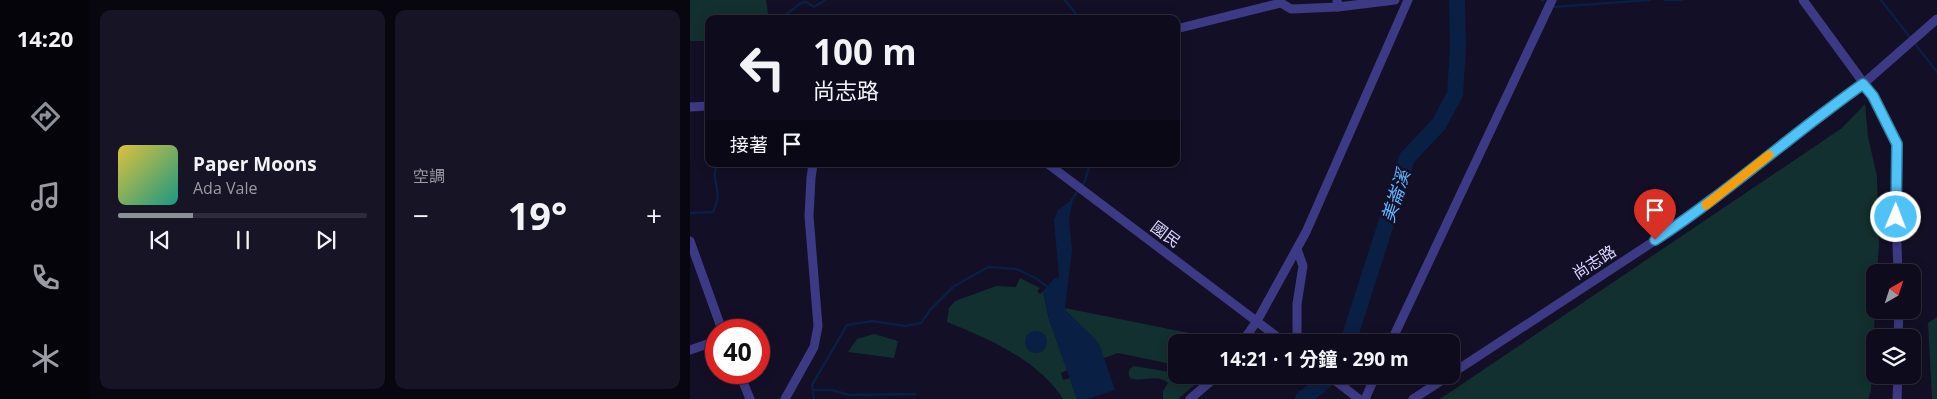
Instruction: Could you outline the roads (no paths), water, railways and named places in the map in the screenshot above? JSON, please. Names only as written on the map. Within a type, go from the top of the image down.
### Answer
[{"type":"street","points":[[1180,28],[1281,3],[1291,8],[1395,0]]},
{"type":"street","points":[[1248,334],[1257,321],[1297,249],[1408,0]]},
{"type":"street","points":[[1395,334],[1552,0]]},
{"type":"street","points":[[1803,0],[1873,96],[1897,144],[1898,264]]},
{"type":"street","name":"尚志路","points":[[1460,367],[1688,218],[1817,116],[1863,84],[1937,19]]},
{"type":"street","points":[[690,107],[705,106]]},
{"type":"street","points":[[785,399],[814,347],[818,326],[809,216],[813,167]]},
{"type":"street","name":"國民","points":[[1052,167],[1273,334]]},
{"type":"street","points":[[690,241],[718,319]]},
{"type":"street","points":[[1297,249],[1304,266],[1297,304],[1297,334]]},
{"type":"street","points":[[690,350],[705,345]]},
{"type":"street","points":[[744,384],[750,399]]},
{"type":"street","points":[[1190,399],[1208,384]]},
{"type":"street","points":[[1341,384],[1359,399]]},
{"type":"street","points":[[1364,399],[1372,384]]},
{"type":"street","name":"尚志路","points":[[1413,399],[1435,384]]},
{"type":"street","points":[[1897,399],[1898,384]]},
{"type":"water","points":[[1073,199],[1069,219],[1072,250],[1065,308],[1100,346],[1115,390],[1088,399],[1077,399],[1049,319],[1043,291],[1054,279],[1059,277],[1054,220],[1058,210]]},
{"type":"water","points":[[1036,331],[1044,334],[1047,342],[1044,350],[1036,353],[1028,350],[1025,342],[1028,334]]},
{"type":"waterway","points":[[785,15],[801,3],[806,2],[814,7],[825,0]]},
{"type":"waterway","points":[[1065,0],[1077,15]]},
{"type":"waterway","name":"美崙溪","points":[[1351,334],[1407,158],[1439,124],[1455,94],[1458,48],[1457,0]]},
{"type":"waterway","points":[[1554,7],[1650,0]]},
{"type":"waterway","points":[[1665,0],[1682,0]]},
{"type":"waterway","points":[[1881,0],[1937,72]]},
{"type":"waterway","points":[[690,213],[713,212],[718,195],[715,177],[716,167]]},
{"type":"waterway","points":[[1071,201],[1085,181],[1089,167]]},
{"type":"waterway","points":[[814,399],[812,385],[847,325],[872,321],[905,326],[921,323],[930,310],[953,287],[988,267],[1017,269],[1037,279],[1049,288]]},
{"type":"waterway","name":"美崙溪","points":[[1303,399],[1321,384]]},
{"type":"waterway","points":[[813,390],[832,390],[849,395],[915,394]]}]
